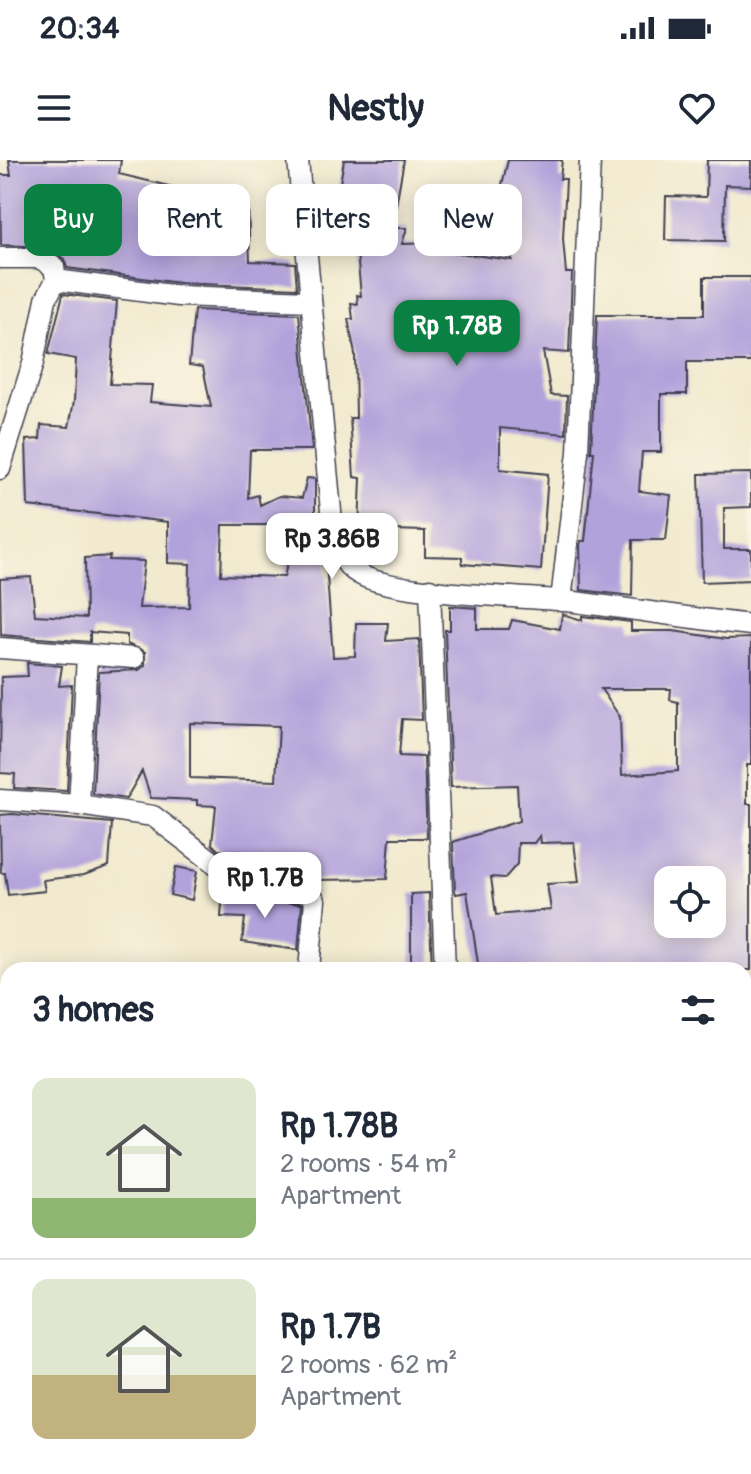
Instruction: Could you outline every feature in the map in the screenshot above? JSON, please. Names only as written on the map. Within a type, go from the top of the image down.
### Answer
[{"type":"street","points":[[298,160],[332,522],[343,560],[362,576],[430,589],[561,601],[751,625]]},
{"type":"street","points":[[561,601],[578,452],[590,160]]},
{"type":"street","points":[[0,258],[46,260],[54,267],[56,280],[46,299],[41,333],[10,406],[0,469]]},
{"type":"street","points":[[56,280],[179,296],[309,301]]},
{"type":"street","points":[[430,589],[445,962]]},
{"type":"street","points":[[0,648],[134,658]]},
{"type":"street","points":[[79,805],[87,655]]},
{"type":"street","points":[[0,800],[79,805],[153,816],[238,881],[253,886],[305,890],[314,896],[310,962]]},
{"type":"building","points":[[9,160],[121,160],[119,174],[161,184],[138,184],[138,256],[250,256],[250,261],[295,263],[297,288],[180,283],[67,268],[59,256],[122,256],[122,184],[24,184],[24,246],[1,245],[0,175],[11,175]]},
{"type":"building","points":[[344,160],[404,160],[398,194],[398,184],[340,184]]},
{"type":"building","points":[[508,160],[562,160],[560,179],[566,179],[563,239],[566,273],[572,273],[569,353],[543,351],[551,395],[567,396],[566,434],[500,428],[500,469],[548,474],[541,570],[462,564],[462,557],[425,556],[425,531],[359,529],[361,478],[354,477],[350,418],[356,418],[355,354],[348,319],[353,319],[351,303],[358,304],[357,295],[361,296],[357,256],[398,256],[398,228],[407,228],[402,244],[414,244],[414,256],[482,256],[512,260],[512,256],[522,256],[522,184],[502,184]]},
{"type":"building","points":[[707,160],[751,160],[751,186],[725,185],[724,241],[665,240],[666,196],[706,197]]},
{"type":"building","points":[[704,277],[751,277],[751,362],[687,362],[687,394],[661,394],[661,452],[642,452],[639,491],[671,495],[666,540],[633,540],[632,596],[581,590],[580,545],[581,541],[585,541],[594,452],[591,452],[597,315],[704,315]]},
{"type":"building","points":[[63,294],[117,301],[110,384],[152,385],[150,402],[211,407],[203,367],[189,365],[194,310],[299,314],[312,450],[250,450],[248,498],[258,495],[260,505],[279,496],[302,498],[307,478],[315,479],[315,521],[319,523],[325,549],[333,657],[355,656],[356,623],[388,623],[386,641],[419,639],[422,720],[402,719],[399,756],[424,757],[427,838],[390,838],[387,879],[312,880],[244,869],[240,866],[241,852],[218,850],[212,844],[216,806],[197,805],[197,800],[151,798],[142,771],[126,799],[93,794],[99,672],[139,670],[145,665],[145,652],[127,644],[127,635],[90,632],[90,642],[1,635],[0,579],[31,577],[35,615],[86,618],[85,558],[110,556],[109,560],[144,561],[139,608],[189,607],[190,564],[168,563],[168,522],[28,506],[26,440],[40,439],[41,425],[69,427],[74,401],[76,359],[48,354]],"holes":[[[223,525],[296,525],[284,577],[221,575]],[[190,723],[279,726],[276,781],[190,778]]]},
{"type":"building","points":[[751,473],[751,507],[724,508],[724,549],[751,549],[751,580],[702,582],[699,474]]},
{"type":"building","points":[[450,606],[477,608],[477,629],[509,629],[512,620],[560,629],[562,614],[582,620],[582,616],[631,622],[631,631],[673,631],[726,639],[751,638],[751,765],[747,765],[747,804],[751,804],[751,962],[478,962],[467,892],[456,894],[455,891],[453,842],[519,821],[517,785],[451,787],[445,630],[450,630]],"holes":[[[601,689],[671,689],[670,700],[678,702],[678,771],[622,775],[620,717]],[[540,835],[541,843],[574,842],[579,882],[547,884],[551,910],[496,915],[491,877],[505,878],[517,864],[518,843],[534,843]]]},
{"type":"building","points":[[27,663],[62,666],[59,686],[72,685],[67,791],[14,788],[15,774],[0,773],[1,677],[28,676]]},
{"type":"building","points":[[0,815],[112,823],[109,866],[84,875],[43,880],[45,891],[8,895],[5,873],[1,873]]},
{"type":"building","points":[[176,867],[197,871],[192,900],[170,895]]},
{"type":"building","points":[[223,890],[251,899],[302,904],[298,950],[242,942],[245,918],[221,917]]},
{"type":"building","points":[[429,893],[432,962],[411,962],[411,894]]}]
